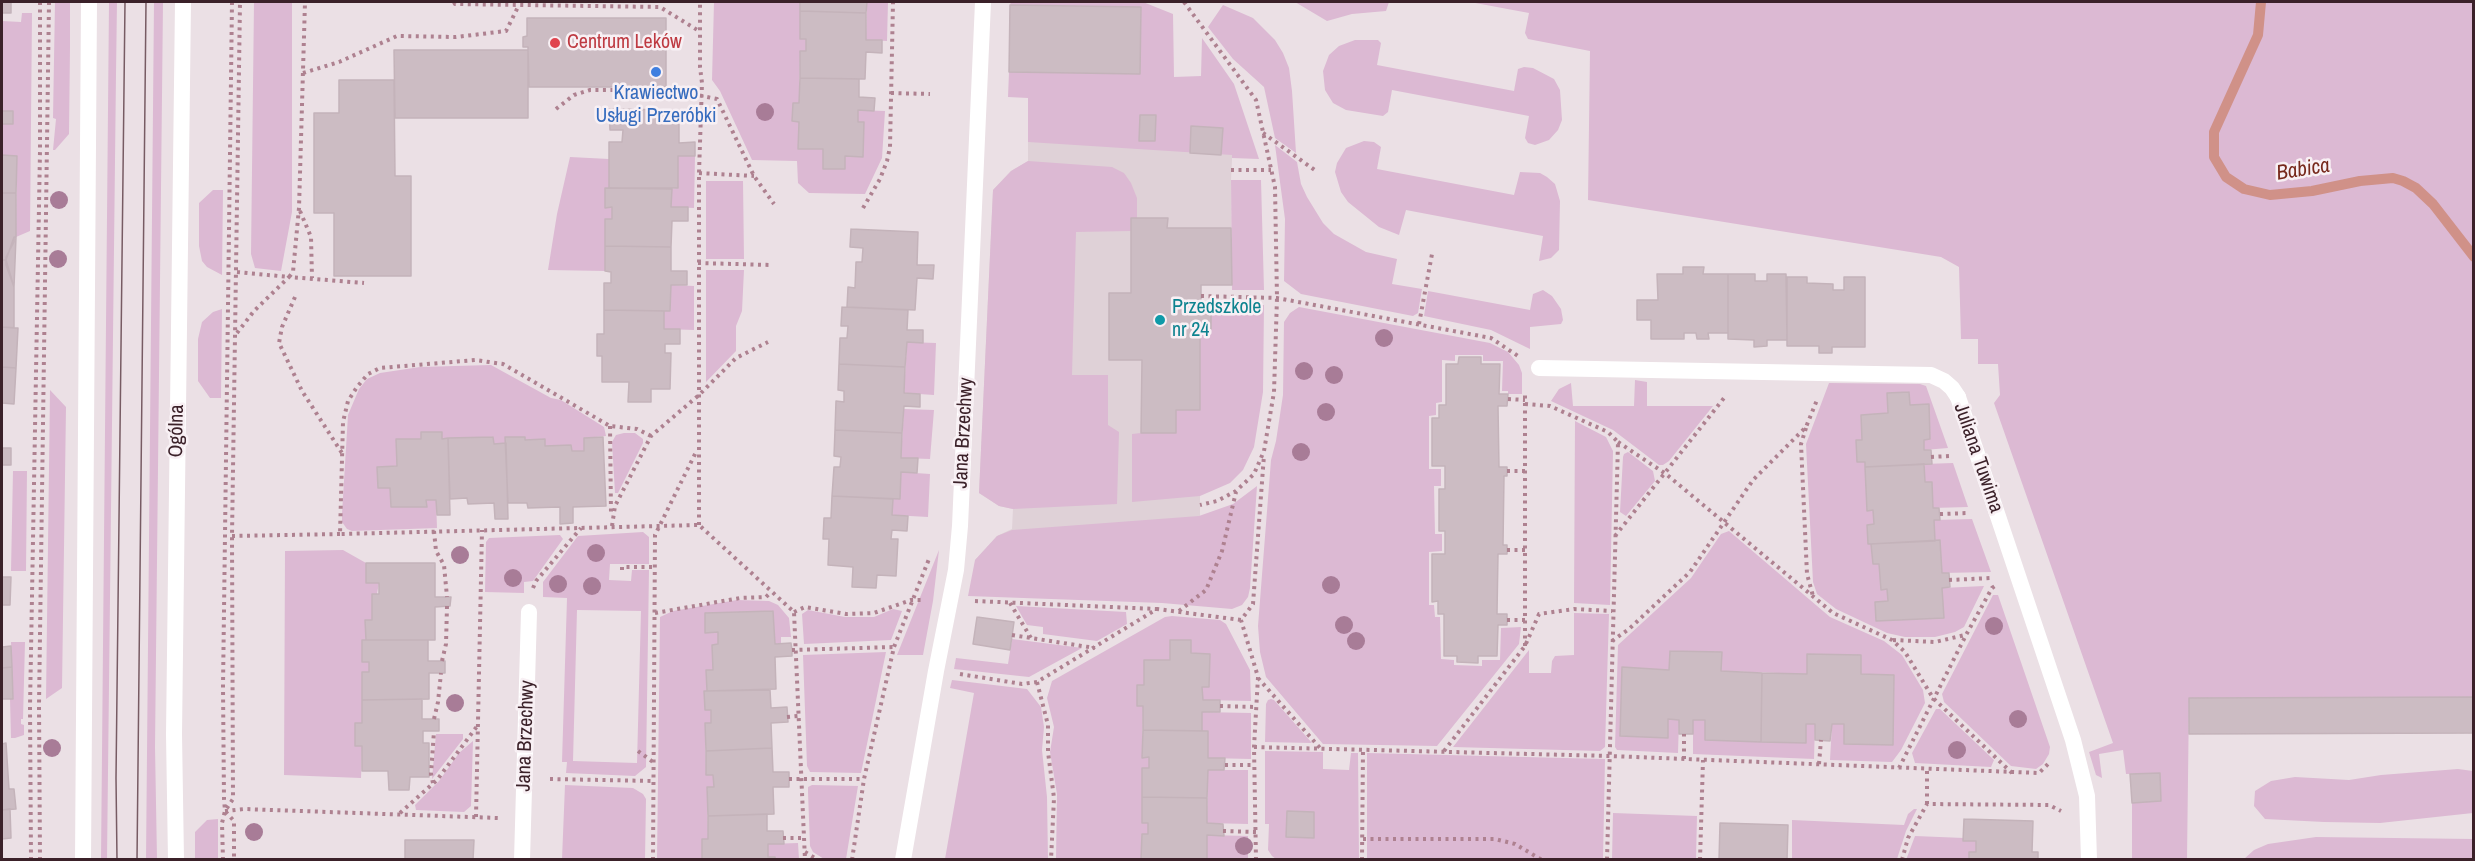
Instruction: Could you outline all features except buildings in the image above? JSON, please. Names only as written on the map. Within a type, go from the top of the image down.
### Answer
[{"type":"street","points":[[82,860],[89,2]]},
{"type":"street","name":"Ogólna","points":[[176,860],[174,734],[183,2]]},
{"type":"street","name":"Jana Brzechwy","points":[[903,860],[956,570],[960,526],[984,2]]},
{"type":"street","name":"Juliana Tuwima","points":[[1532,364],[1746,372],[1931,375],[1953,388],[1958,397],[2073,740],[2087,796],[2089,860]]},
{"type":"street","name":"Jana Brzechwy","points":[[522,860],[529,612]]},
{"type":"path","points":[[31,860],[30,707],[40,163],[40,2]]},
{"type":"path","points":[[40,860],[39,705],[50,2]]},
{"type":"path","points":[[223,860],[222,823],[225,811],[223,664],[232,2]]},
{"type":"path","points":[[225,811],[233,799],[232,536],[240,2]]},
{"type":"path","points":[[236,333],[293,272],[299,208],[305,2]]},
{"type":"path","points":[[454,2],[455,4],[632,4],[660,7],[699,31]]},
{"type":"path","points":[[699,525],[698,263],[702,98],[700,2]]},
{"type":"path","points":[[863,208],[887,161],[893,2]]},
{"type":"path","points":[[1184,2],[1256,100],[1275,187],[1277,298],[1274,392],[1264,451],[1253,604],[1241,620]]},
{"type":"path","points":[[303,73],[339,62],[397,36],[456,37],[506,31],[519,4]]},
{"type":"path","points":[[556,109],[574,95],[590,90],[673,90],[702,98],[717,99],[754,176],[774,204]]},
{"type":"path","points":[[891,93],[930,94]]},
{"type":"path","points":[[1263,132],[1316,171]]},
{"type":"path","points":[[1231,170],[1271,170]]},
{"type":"path","points":[[699,173],[754,176]]},
{"type":"path","points":[[299,208],[311,237],[312,278]]},
{"type":"path","points":[[1419,324],[1432,254]]},
{"type":"path","points":[[698,263],[771,265]]},
{"type":"path","points":[[237,272],[364,283]]},
{"type":"path","points":[[1201,296],[1277,298],[1491,338],[1532,364]]},
{"type":"path","points":[[295,297],[282,327],[279,343],[302,391],[342,453]]},
{"type":"path","points":[[612,526],[615,506],[651,436],[699,395],[736,358],[768,342]]},
{"type":"path","points":[[340,534],[343,422],[348,401],[368,374],[380,368],[475,360],[503,364],[610,426],[637,429],[651,436]]},
{"type":"path","points":[[1615,537],[1746,372]]},
{"type":"path","points":[[1525,380],[1525,646]]},
{"type":"path","points":[[1813,597],[1808,585],[1807,574],[1801,444],[1820,390]]},
{"type":"path","points":[[1508,399],[1550,406],[1608,432],[1618,442],[1666,474],[1833,613],[1892,640],[1905,652],[1933,698],[2012,773]]},
{"type":"path","points":[[610,426],[612,526]]},
{"type":"path","points":[[1612,641],[1629,629],[1690,572],[1753,480],[1806,427]]},
{"type":"path","points":[[1607,860],[1618,442]]},
{"type":"path","points":[[652,860],[655,536],[699,447]]},
{"type":"path","points":[[1200,505],[1217,501],[1236,491],[1254,474],[1264,451]]},
{"type":"path","points":[[1931,457],[1957,456]]},
{"type":"path","points":[[1507,471],[1525,471]]},
{"type":"path","points":[[1179,611],[1206,590],[1222,551],[1236,491]]},
{"type":"path","points":[[1940,514],[1976,513]]},
{"type":"path","points":[[232,536],[699,525],[794,612]]},
{"type":"path","points":[[529,612],[530,597],[536,581],[581,528]]},
{"type":"path","points":[[476,817],[482,530]]},
{"type":"path","points":[[434,531],[436,551],[444,565],[447,597]]},
{"type":"path","points":[[1507,550],[1525,550]]},
{"type":"path","points":[[852,860],[864,780],[894,647],[930,556]]},
{"type":"path","points":[[622,570],[622,567],[655,567]]},
{"type":"path","points":[[1949,580],[1997,578]]},
{"type":"path","points":[[1899,768],[1966,635],[1992,588],[2000,584]]},
{"type":"path","points":[[655,613],[740,598],[766,597],[770,592]]},
{"type":"path","points":[[794,612],[805,607],[846,614],[874,613],[911,600],[950,600],[1157,609],[1241,620]]},
{"type":"path","points":[[1010,603],[1032,639]]},
{"type":"path","points":[[442,661],[446,638],[447,606]]},
{"type":"path","points":[[936,670],[1022,684],[1037,682],[1157,609]]},
{"type":"path","points":[[1444,751],[1525,646],[1539,614],[1574,609],[1612,611]]},
{"type":"path","points":[[794,612],[805,860]]},
{"type":"path","points":[[1241,620],[1258,677],[1254,747],[1256,860]]},
{"type":"path","points":[[1507,620],[1525,620]]},
{"type":"path","points":[[1012,635],[1095,648]]},
{"type":"path","points":[[1892,640],[1935,642],[1966,635]]},
{"type":"path","points":[[794,650],[894,647]]},
{"type":"path","points":[[434,719],[441,673]]},
{"type":"path","points":[[1258,677],[1320,748]]},
{"type":"path","points":[[1037,682],[1048,725],[1048,752],[1054,798],[1052,860]]},
{"type":"path","points":[[1220,706],[1256,707]]},
{"type":"path","points":[[787,717],[798,716]]},
{"type":"path","points":[[400,813],[433,783],[478,725]]},
{"type":"path","points":[[433,783],[431,774],[434,731]]},
{"type":"path","points":[[1684,734],[1684,759]]},
{"type":"path","points":[[1820,764],[1821,740]]},
{"type":"path","points":[[1254,747],[1610,756],[2012,773],[2039,773],[2052,759]]},
{"type":"path","points":[[1362,860],[1363,749]]},
{"type":"path","points":[[638,751],[653,762]]},
{"type":"path","points":[[1700,860],[1703,760]]},
{"type":"path","points":[[1225,765],[1255,765]]},
{"type":"path","points":[[1902,860],[1908,838],[1927,804],[1927,770]]},
{"type":"path","points":[[524,779],[654,781]]},
{"type":"path","points":[[789,779],[864,780]]},
{"type":"path","points":[[1927,804],[2049,806],[2067,816]]},
{"type":"path","points":[[225,811],[244,808],[509,818]]},
{"type":"path","points":[[225,811],[234,821],[234,860]]},
{"type":"path","points":[[1223,831],[1256,832]]},
{"type":"path","points":[[783,838],[803,838]]},
{"type":"path","points":[[1363,839],[1495,839],[1515,844],[1542,860]]},
{"type":"path","points":[[805,852],[818,860]]},
{"type":"shaded area","points":[[55,2],[70,2],[69,134],[53,150],[56,119],[53,118]]},
{"type":"shaded area","points":[[109,2],[117,2],[107,859],[101,860]]},
{"type":"shaded area","points":[[154,2],[163,2],[155,747],[157,859],[146,860]]},
{"type":"shaded area","points":[[254,2],[292,2],[292,212],[281,271],[255,268],[251,254]]},
{"type":"shaded area","points":[[714,2],[800,2],[800,39],[806,39],[806,51],[800,51],[799,103],[793,103],[792,121],[799,122],[798,148],[823,149],[823,169],[844,169],[845,156],[863,156],[864,123],[858,122],[858,110],[885,111],[882,158],[865,194],[809,193],[798,183],[797,161],[752,160],[720,91],[712,80]]},
{"type":"shaded area","points":[[867,2],[888,2],[887,41],[866,40]]},
{"type":"shaded area","points":[[1011,2],[1143,2],[1173,14],[1174,77],[1201,76],[1202,38],[1234,84],[1259,159],[1232,158],[1232,155],[1028,142],[1028,98],[1008,97],[1009,72],[1140,74],[1141,7],[1010,5]]},
{"type":"shaded area","points":[[1295,2],[1389,2],[1386,11],[1352,14],[1327,21]]},
{"type":"shaded area","points":[[1470,2],[2473,2],[2473,697],[2189,698],[2187,859],[2132,859],[2132,803],[2161,801],[2160,773],[2126,774],[2123,750],[2099,754],[2102,778],[2096,775],[2089,752],[2113,743],[1994,403],[2000,395],[1998,364],[1978,364],[1978,339],[1961,339],[1959,267],[1941,257],[1588,200],[1590,51],[1528,39],[1525,33],[1529,13]]},
{"type":"shaded area","points":[[1223,5],[1253,18],[1275,40],[1283,53],[1289,68],[1292,91],[1296,153],[1275,138],[1264,87],[1233,59],[1208,27]]},
{"type":"shaded area","points":[[22,13],[32,13],[30,231],[16,237],[17,156],[2,155],[2,124],[13,124],[13,111],[2,111],[2,21],[21,22]]},
{"type":"shaded area","points":[[1355,40],[1378,40],[1381,43],[1377,65],[1514,91],[1518,69],[1533,68],[1554,79],[1560,90],[1562,120],[1558,130],[1549,140],[1535,145],[1528,143],[1525,138],[1529,116],[1392,90],[1388,112],[1383,116],[1346,110],[1333,103],[1325,90],[1323,71],[1329,55],[1339,46]]},
{"type":"shaded area","points":[[1028,97],[1235,98],[1231,180],[1232,285],[1201,285],[1201,310],[1211,310],[1211,329],[1200,329],[1200,587],[975,560],[997,536],[1012,529],[1013,509],[999,506],[979,493],[993,190],[1011,171],[1028,161]]},
{"type":"shaded area","points":[[1364,141],[1374,142],[1381,147],[1377,169],[1514,195],[1520,172],[1540,173],[1555,184],[1560,201],[1559,250],[1551,258],[1539,261],[1543,236],[1406,210],[1399,235],[1379,227],[1348,202],[1341,192],[1335,172],[1337,163],[1346,148]]},
{"type":"shaded area","points":[[1275,145],[1297,162],[1301,184],[1307,197],[1323,223],[1334,234],[1366,252],[1397,259],[1392,284],[1422,289],[1418,313],[1413,316],[1301,294],[1284,281],[1285,219]]},
{"type":"shaded area","points":[[678,156],[695,156],[694,208],[671,207],[672,189],[678,188]]},
{"type":"shaded area","points":[[570,157],[609,159],[609,188],[605,189],[605,207],[612,207],[612,219],[605,246],[605,271],[548,270],[557,214]]},
{"type":"shaded area","points":[[1028,161],[1112,167],[1124,173],[1137,198],[1137,218],[1131,218],[1131,231],[1076,232],[1072,375],[1108,375],[1108,425],[1119,432],[1117,504],[1013,509],[999,506],[979,493],[993,190],[1011,171]]},
{"type":"shaded area","points":[[1231,180],[1261,180],[1264,290],[1232,290]]},
{"type":"shaded area","points":[[706,181],[743,181],[744,259],[706,259]]},
{"type":"shaded area","points":[[213,190],[223,190],[222,275],[207,267],[202,261],[199,246],[199,203]]},
{"type":"shaded area","points":[[706,270],[744,270],[742,311],[736,326],[736,351],[706,382]]},
{"type":"shaded area","points":[[671,285],[694,286],[694,330],[664,329],[664,311],[670,311]]},
{"type":"shaded area","points":[[1543,290],[1552,296],[1561,309],[1563,320],[1561,324],[1530,327],[1530,349],[1491,330],[1424,316],[1428,291],[1530,310],[1533,294]]},
{"type":"shaded area","points":[[1201,305],[1264,305],[1263,392],[1254,447],[1243,470],[1230,483],[1200,496],[1132,502],[1132,434],[1141,433],[1176,410],[1200,410],[1200,329],[1211,328],[1211,311],[1201,310]]},
{"type":"shaded area","points":[[1299,307],[1490,343],[1508,352],[1519,365],[1522,373],[1522,394],[1508,394],[1508,391],[1502,391],[1503,361],[1483,361],[1483,355],[1455,355],[1455,361],[1442,360],[1442,402],[1436,403],[1436,415],[1429,416],[1429,469],[1441,469],[1441,486],[1434,486],[1435,534],[1442,534],[1442,551],[1429,552],[1429,605],[1434,605],[1435,617],[1440,617],[1441,659],[1454,660],[1454,665],[1482,666],[1482,660],[1500,660],[1501,628],[1521,627],[1519,644],[1437,746],[1323,744],[1266,677],[1260,652],[1258,626],[1271,460],[1283,395],[1284,322],[1290,313]]},
{"type":"shaded area","points":[[222,309],[221,398],[210,398],[198,381],[198,339],[202,322],[213,312]]},
{"type":"shaded area","points":[[907,342],[936,343],[934,395],[904,393]]},
{"type":"shaded area","points":[[491,365],[551,398],[561,400],[604,427],[606,436],[584,438],[584,451],[572,451],[571,445],[545,446],[545,439],[525,440],[524,437],[506,437],[506,443],[494,444],[493,437],[442,439],[442,432],[422,432],[421,439],[396,439],[397,466],[377,467],[378,488],[390,488],[391,507],[426,507],[426,500],[436,500],[437,528],[352,531],[347,529],[342,522],[342,514],[348,415],[359,389],[367,379],[380,373],[420,367]]},
{"type":"shaded area","points":[[1635,380],[1647,382],[1647,406],[1713,406],[1669,461],[1663,465],[1659,465],[1613,430],[1551,401],[1559,389],[1571,383],[1573,406],[1634,406]]},
{"type":"shaded area","points":[[1829,383],[1920,384],[1926,386],[1948,448],[1924,450],[1924,440],[1930,439],[1910,405],[1909,392],[1887,393],[1888,413],[1861,415],[1862,440],[1857,441],[1857,462],[1865,462],[1867,511],[1873,510],[1874,524],[1867,525],[1868,543],[1871,544],[1873,563],[1879,564],[1881,589],[1887,589],[1888,601],[1875,603],[1876,621],[1944,618],[1942,588],[1984,586],[1964,627],[1955,632],[1935,637],[1905,637],[1887,633],[1836,609],[1817,594],[1813,582],[1806,444]]},
{"type":"shaded area","points":[[50,390],[66,407],[62,688],[46,699]]},
{"type":"shaded area","points":[[904,409],[934,410],[930,459],[901,458]]},
{"type":"shaded area","points":[[1575,421],[1606,437],[1613,451],[1610,605],[1574,603]]},
{"type":"shaded area","points":[[635,433],[643,439],[643,443],[618,493],[615,493],[612,442],[616,435]]},
{"type":"shaded area","points":[[1628,452],[1653,471],[1655,481],[1626,516],[1620,512],[1623,457]]},
{"type":"shaded area","points":[[1953,463],[1968,507],[1933,508],[1932,482],[1925,482],[1924,464]]},
{"type":"shaded area","points":[[13,471],[27,471],[26,571],[11,571]]},
{"type":"shaded area","points":[[901,472],[930,474],[928,517],[892,515],[893,499],[900,499]]},
{"type":"shaded area","points":[[1257,486],[1250,588],[1248,597],[1242,605],[1232,609],[1162,603],[968,596],[975,560],[997,536],[1012,530],[1199,516],[1233,504]]},
{"type":"shaded area","points":[[1972,519],[1991,572],[1942,573],[1940,541],[1935,541],[1934,520]]},
{"type":"shaded area","points":[[1729,531],[1830,617],[1884,641],[1902,655],[1923,690],[1925,703],[1901,750],[1892,762],[1830,760],[1832,724],[1844,724],[1844,744],[1893,745],[1894,675],[1861,674],[1861,655],[1807,654],[1807,674],[1721,671],[1721,652],[1670,651],[1669,670],[1622,668],[1620,736],[1668,738],[1668,719],[1679,720],[1678,753],[1617,750],[1615,747],[1618,645],[1691,578],[1721,534]]},
{"type":"shaded area","points":[[643,532],[649,537],[649,564],[610,564],[609,580],[631,581],[632,570],[649,570],[646,767],[635,776],[566,773],[567,762],[562,762],[567,598],[543,597],[543,582],[578,536]],"holes":[[[577,610],[641,611],[637,763],[573,761]]]},
{"type":"shaded area","points":[[560,535],[563,539],[533,581],[524,582],[524,593],[485,592],[486,542],[489,538]]},
{"type":"shaded area","points":[[343,550],[366,563],[366,583],[379,583],[372,620],[365,620],[366,640],[362,640],[362,662],[369,662],[369,672],[362,672],[362,723],[355,746],[362,746],[361,778],[284,775],[285,551]]},
{"type":"shaded area","points":[[939,550],[923,655],[897,655]]},
{"type":"shaded area","points":[[1993,595],[1998,595],[2050,747],[2043,764],[2036,769],[2011,766],[1944,702],[1942,694]]},
{"type":"shaded area","points":[[737,600],[769,601],[778,605],[789,618],[791,637],[781,637],[781,643],[775,644],[773,611],[705,613],[705,632],[718,632],[718,644],[712,645],[713,670],[706,671],[707,691],[704,692],[705,710],[711,710],[711,723],[705,723],[706,775],[713,775],[714,787],[707,788],[708,839],[702,840],[702,859],[708,859],[657,860],[660,617],[673,611]]},
{"type":"shaded area","points":[[1016,606],[1126,612],[1127,624],[1097,641],[1043,634],[1043,627],[1027,625]]},
{"type":"shaded area","points":[[893,609],[902,611],[891,640],[804,644],[802,614],[808,610],[845,617],[874,617]]},
{"type":"shaded area","points":[[1574,613],[1609,614],[1605,747],[1600,751],[1453,747],[1529,650],[1529,673],[1551,673],[1555,656],[1574,655]]},
{"type":"shaded area","points":[[1165,617],[1220,620],[1226,624],[1250,670],[1251,701],[1203,700],[1202,687],[1209,687],[1210,654],[1191,653],[1191,640],[1171,640],[1170,660],[1144,660],[1144,685],[1137,685],[1137,706],[1143,706],[1142,757],[1149,757],[1149,768],[1142,769],[1142,823],[1148,823],[1148,834],[1142,834],[1141,859],[1056,859],[1057,794],[1050,752],[1054,727],[1047,698],[1052,681]]},
{"type":"shaded area","points":[[1012,639],[1082,648],[1029,677],[954,669],[956,658],[1008,664]]},
{"type":"shaded area","points":[[11,642],[25,642],[23,719],[21,719],[21,724],[24,725],[24,735],[15,738],[11,738],[10,699],[13,698]]},
{"type":"shaded area","points":[[886,652],[861,773],[810,772],[807,766],[803,655]]},
{"type":"shaded area","points":[[952,680],[1027,689],[1041,707],[1044,727],[1042,750],[1047,797],[1048,859],[945,859],[974,693],[950,688]]},
{"type":"shaded area","points":[[1271,699],[1312,743],[1265,742],[1266,704]]},
{"type":"shaded area","points":[[1936,709],[1940,709],[1994,760],[1991,767],[1915,763],[1912,753]]},
{"type":"shaded area","points":[[1202,712],[1251,713],[1251,759],[1208,758],[1208,732],[1202,731]]},
{"type":"shaded area","points":[[1693,720],[1705,720],[1705,740],[1806,743],[1806,724],[1815,724],[1814,759],[1693,754]]},
{"type":"shaded area","points":[[436,734],[463,734],[463,739],[432,779]]},
{"type":"shaded area","points":[[473,741],[471,806],[464,812],[416,810],[415,805],[439,781],[459,753]]},
{"type":"shaded area","points":[[1265,751],[1323,752],[1323,769],[1349,770],[1351,753],[1358,753],[1359,859],[1276,859],[1272,856],[1268,850],[1269,824],[1265,824]]},
{"type":"shaded area","points":[[1367,753],[1605,759],[1603,859],[1367,859]]},
{"type":"shaded area","points":[[2458,769],[2473,771],[2473,813],[2380,823],[2324,822],[2265,819],[2254,806],[2255,791],[2271,781],[2295,777],[2349,780]]},
{"type":"shaded area","points":[[1208,770],[1248,770],[1248,824],[1207,823]]},
{"type":"shaded area","points":[[565,785],[633,788],[643,794],[646,799],[645,859],[562,859]]},
{"type":"shaded area","points":[[812,785],[858,786],[846,859],[824,859],[813,852],[810,846],[808,787]]},
{"type":"shaded area","points":[[1917,809],[1906,831],[1897,859],[1792,859],[1792,820],[1904,825],[1908,814]]},
{"type":"shaded area","points":[[1613,813],[1697,816],[1696,859],[1612,859]]},
{"type":"shaded area","points":[[218,819],[218,859],[195,859],[195,832],[207,820]]},
{"type":"shaded area","points":[[1207,835],[1248,836],[1248,859],[1207,859]]},
{"type":"shaded area","points":[[1915,836],[1964,838],[1964,841],[1976,841],[1976,852],[1969,852],[1969,859],[1906,860]]},
{"type":"shaded area","points":[[2316,837],[2473,839],[2473,859],[2244,859],[2254,850],[2268,844]]},
{"type":"shaded area","points":[[798,843],[799,859],[768,857],[768,844]]},
{"type":"waterway","name":"Babica","points":[[2261,2],[2258,35],[2214,132],[2214,157],[2226,177],[2244,189],[2270,195],[2312,191],[2360,181],[2393,178],[2403,181],[2416,188],[2433,204],[2474,257]]},
{"type":"tram line","points":[[117,860],[125,2]]},
{"type":"tram line","points":[[137,860],[146,2]]},
{"type":"place","name":"Centrum Leków","points":[[555,43]]},
{"type":"place","name":"Krawiectwo Usługi Przeróbki","points":[[656,72]]},
{"type":"place","name":"Przedszkole nr 24","points":[[1160,320]]}]
